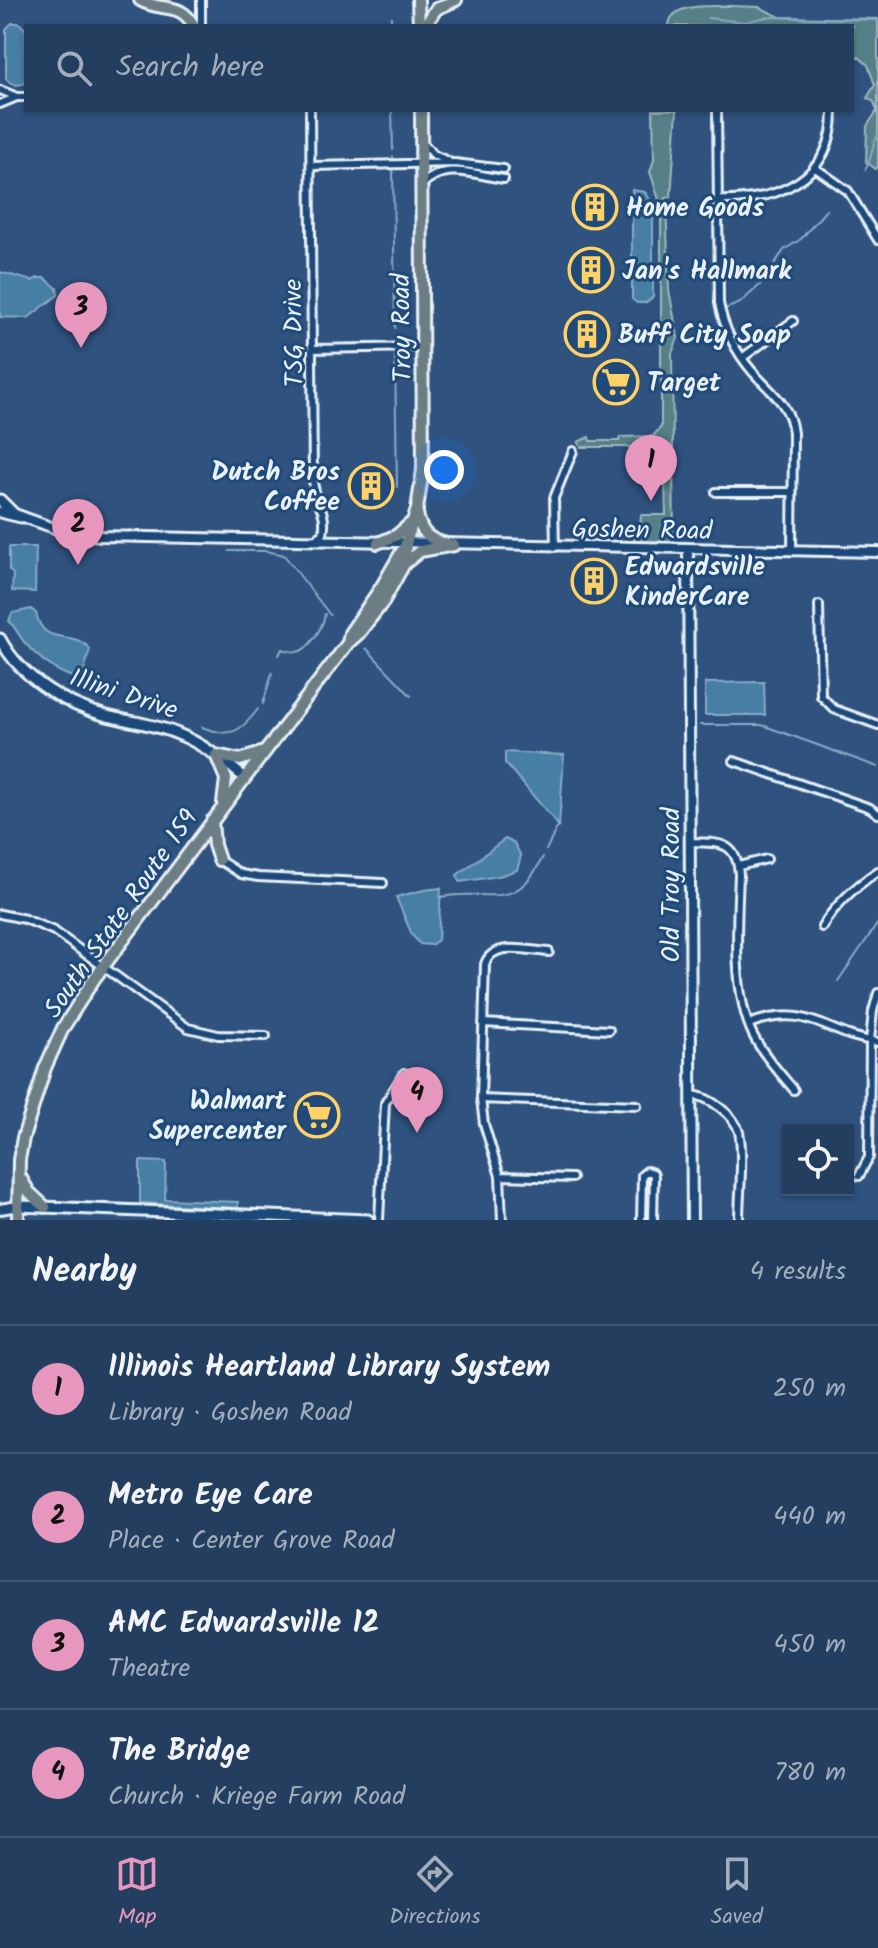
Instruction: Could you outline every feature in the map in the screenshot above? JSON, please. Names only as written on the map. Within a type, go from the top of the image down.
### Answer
[{"type":"main road","points":[[140,0],[149,6],[179,9],[193,24]]},
{"type":"main road","points":[[418,0],[422,24]]},
{"type":"main road","points":[[424,24],[436,9],[456,0]]},
{"type":"main road","name":"Troy Road","points":[[348,643],[350,633],[406,543],[416,513],[423,470],[421,112]]},
{"type":"main road","points":[[0,503],[18,516]]},
{"type":"main road","points":[[0,512],[18,516]]},
{"type":"main road","points":[[391,570],[391,554],[378,543],[403,531],[416,513]]},
{"type":"main road","points":[[416,513],[427,536],[451,545]]},
{"type":"main road","name":"Troy Road","points":[[245,778],[348,643],[377,611],[404,564],[406,543]]},
{"type":"main road","points":[[404,564],[420,551],[451,545]]},
{"type":"main road","name":"Illini Drive","points":[[1,643],[38,682],[69,703],[110,717],[167,729],[193,740],[245,778]]},
{"type":"main road","points":[[216,755],[240,760],[265,752]]},
{"type":"main road","points":[[216,755],[226,779],[221,810]]},
{"type":"main road","name":"South State Route 159","points":[[18,1220],[23,1138],[45,1068],[77,1003],[245,778]]},
{"type":"main road","points":[[212,821],[219,860]]},
{"type":"main road","points":[[190,852],[219,860]]},
{"type":"main road","points":[[19,1175],[29,1192],[45,1207]]},
{"type":"main road","points":[[18,1206],[368,1220]]},
{"type":"street","points":[[201,0],[201,24]]},
{"type":"street","points":[[0,90],[24,97]]},
{"type":"street","points":[[0,104],[17,97]]},
{"type":"street","name":"TSG Drive","points":[[302,540],[319,538],[326,519],[314,490],[310,112]]},
{"type":"street","points":[[717,112],[719,303],[725,327],[742,358],[782,401],[789,413],[793,433],[792,551]]},
{"type":"street","points":[[717,200],[751,200],[776,194],[794,185],[814,167],[829,138],[833,112]]},
{"type":"street","points":[[421,142],[434,155],[455,163]]},
{"type":"street","points":[[311,166],[455,163],[504,169]]},
{"type":"street","points":[[814,167],[848,191],[878,240]]},
{"type":"street","points":[[421,186],[432,175],[445,171],[504,179]]},
{"type":"street","points":[[742,358],[793,321]]},
{"type":"street","points":[[313,349],[423,347]]},
{"type":"street","points":[[555,547],[554,498],[573,451]]},
{"type":"street","points":[[716,492],[792,492]]},
{"type":"street","name":"Goshen Road","points":[[18,516],[49,528],[83,535],[302,540],[328,545],[406,543],[878,552]]},
{"type":"street","name":"Old Troy Road","points":[[688,550],[692,1220]]},
{"type":"street","points":[[819,605],[821,696],[834,709],[878,725]]},
{"type":"street","points":[[734,761],[870,808],[878,814]]},
{"type":"street","points":[[690,842],[724,845],[734,852],[739,866],[739,981],[742,1004],[763,1051],[794,1090]]},
{"type":"street","points":[[739,866],[767,859]]},
{"type":"street","points":[[219,860],[241,874],[258,877],[383,883]]},
{"type":"street","points":[[822,927],[843,899],[878,871]]},
{"type":"street","points":[[0,914],[25,919],[54,931],[188,1028],[218,1035],[266,1036]]},
{"type":"street","points":[[502,1220],[500,1176],[484,1124],[481,1099],[485,964],[489,955],[500,949],[549,952]]},
{"type":"street","points":[[859,1176],[869,1157],[873,1011],[878,993]]},
{"type":"street","points":[[749,1024],[795,1015],[817,1020],[853,1038],[874,1042]]},
{"type":"street","points":[[483,1023],[609,1030]]},
{"type":"street","points":[[379,1220],[385,1103],[404,1073]]},
{"type":"street","points":[[692,1095],[699,1095],[715,1105],[739,1131],[739,1220]]},
{"type":"street","points":[[481,1099],[637,1105]]},
{"type":"street","points":[[641,1220],[642,1175],[647,1171],[654,1176],[653,1220]]},
{"type":"street","points":[[500,1176],[572,1178]]},
{"type":"street","points":[[0,1209],[18,1206]]},
{"type":"green space","points":[[704,6],[759,7],[780,17],[878,19],[878,166],[876,169],[866,162],[867,126],[877,111],[874,102],[867,98],[875,85],[868,65],[859,57],[854,57],[854,24],[670,24],[677,12]]},
{"type":"green space","points":[[653,112],[677,112],[671,197],[666,198],[669,290],[678,338],[672,353],[674,545],[634,544],[634,538],[639,537],[641,515],[666,515],[661,466],[669,466],[669,453],[662,453],[662,447],[581,447],[578,442],[589,437],[590,441],[619,441],[620,437],[653,436],[661,427],[661,206],[650,172],[654,159]]},
{"type":"water","points":[[12,23],[19,23],[24,28],[24,83],[18,85],[6,79],[6,29]]},
{"type":"water","points":[[632,190],[645,192],[653,205],[653,297],[646,303],[637,303],[632,299]]},
{"type":"water","points":[[0,272],[32,281],[45,278],[57,288],[58,295],[28,318],[0,317]]},
{"type":"water","points":[[9,547],[36,547],[35,592],[12,591]]},
{"type":"water","points":[[31,609],[45,631],[75,639],[90,649],[82,679],[66,675],[43,660],[9,621],[12,613]]},
{"type":"water","points":[[764,682],[765,715],[705,715],[705,683]]},
{"type":"water","points":[[505,752],[564,755],[559,826],[505,763]]},
{"type":"water","points":[[505,839],[514,843],[521,856],[517,870],[460,882],[457,875]]},
{"type":"water","points":[[441,888],[438,940],[431,945],[420,944],[412,935],[396,897]]},
{"type":"water","points":[[140,1161],[166,1162],[165,1199],[238,1202],[238,1208],[140,1203]]},
{"type":"waterway","points":[[391,17],[391,24]]},
{"type":"waterway","points":[[708,18],[745,22],[766,17],[878,20]]},
{"type":"waterway","points":[[392,112],[393,150]]},
{"type":"waterway","points":[[865,170],[878,135]]},
{"type":"waterway","points":[[393,168],[395,328]]},
{"type":"waterway","points":[[725,309],[740,303],[760,285],[784,250],[801,239],[826,210]]},
{"type":"waterway","points":[[395,335],[395,344]]},
{"type":"waterway","points":[[395,351],[397,487]]},
{"type":"waterway","points":[[229,551],[266,551],[284,555],[330,615]]},
{"type":"waterway","points":[[681,587],[681,607]]},
{"type":"waterway","points":[[279,655],[282,649],[301,651],[311,643],[325,614]]},
{"type":"waterway","points":[[683,637],[686,1208]]},
{"type":"waterway","points":[[366,648],[411,696]]},
{"type":"waterway","points":[[263,704],[272,673]]},
{"type":"waterway","points":[[202,727],[220,732],[234,731],[258,709]]},
{"type":"waterway","points":[[700,725],[762,725],[878,767]]},
{"type":"waterway","points":[[693,777],[694,827]]},
{"type":"waterway","points":[[546,850],[558,826]]},
{"type":"waterway","points":[[694,856],[695,1029]]},
{"type":"waterway","points":[[441,897],[511,893],[532,875],[543,857]]},
{"type":"waterway","points":[[838,981],[878,923]]},
{"type":"place","name":"Home Goods","points":[[595,207]]},
{"type":"place","name":"Jan's Hallmark","points":[[591,270]]},
{"type":"place","name":"Buff City Soap","points":[[587,334]]},
{"type":"place","name":"AMC Edwardsville 12","points":[[81,348]]},
{"type":"place","name":"Target","points":[[616,382]]},
{"type":"place","name":"Dutch Bros Coffee","points":[[371,486]]},
{"type":"place","name":"Illinois Heartland Library System","points":[[651,501]]},
{"type":"place","name":"Metro Eye Care","points":[[78,565]]},
{"type":"place","name":"Edwardsville KinderCare","points":[[594,581]]},
{"type":"place","name":"Walmart Supercenter","points":[[317,1115]]},
{"type":"place","name":"The Bridge","points":[[417,1133]]}]
